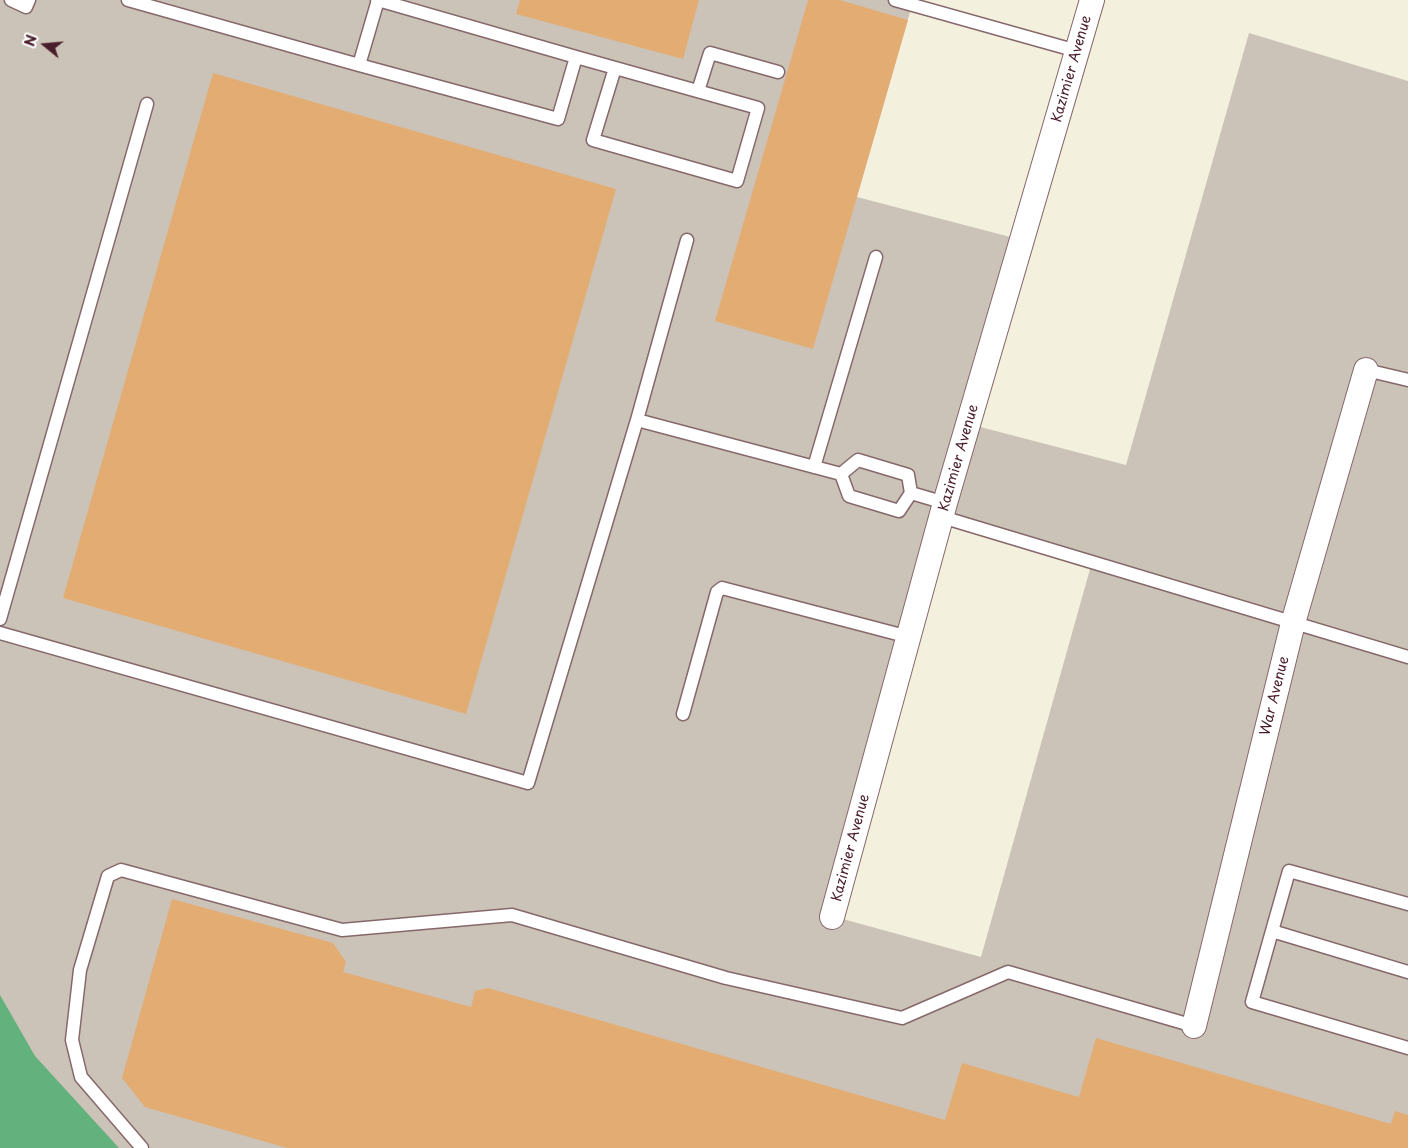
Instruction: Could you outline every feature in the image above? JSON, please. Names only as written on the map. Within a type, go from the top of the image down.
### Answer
[{"type":"street","name":"Kazimier Avenue","points":[[832,917],[943,510],[1092,0]]},
{"type":"street","name":"War Avenue","points":[[1194,1026],[1293,623],[1366,370]]},
{"type":"lane","points":[[11,0],[26,7],[29,0]]},
{"type":"lane","points":[[128,0],[558,119],[576,57]]},
{"type":"lane","points":[[359,65],[377,0],[758,108],[737,181],[593,140],[615,68]]},
{"type":"lane","points":[[894,0],[1077,51]]},
{"type":"lane","points":[[698,91],[710,53],[778,72]]},
{"type":"lane","points":[[0,619],[147,104]]},
{"type":"lane","points":[[0,633],[528,783],[637,420],[687,240]]},
{"type":"lane","points":[[814,467],[876,257]]},
{"type":"lane","points":[[1366,370],[1408,380]]},
{"type":"lane","points":[[637,420],[842,474]]},
{"type":"lane","points":[[858,460],[908,475],[911,493],[899,511],[849,496],[842,474],[858,460]]},
{"type":"lane","points":[[911,493],[943,510],[1293,623],[1408,658]]},
{"type":"lane","points":[[684,714],[717,592],[722,588],[909,637]]},
{"type":"lane","points":[[142,1148],[80,1077],[72,1040],[80,970],[108,876],[121,870],[342,930],[512,915],[726,978],[902,1018],[1008,972],[1194,1026]]},
{"type":"lane","points":[[1408,904],[1289,871],[1252,1002],[1408,1048]]},
{"type":"lane","points":[[1272,931],[1408,972]]},
{"type":"shaded area","points":[[0,0],[895,0],[912,5],[857,197],[1022,240],[969,424],[1126,465],[1249,33],[1408,81],[1408,1148],[18,1148],[0,1125]],"holes":[[[942,517],[1092,562],[981,957],[832,916]]]},
{"type":"green space","points":[[0,995],[35,1056],[119,1148],[0,1148]]},
{"type":"building","points":[[520,0],[699,0],[683,59],[516,14]]},
{"type":"building","points":[[808,0],[840,0],[908,20],[813,349],[715,321]]},
{"type":"building","points":[[213,73],[616,189],[466,714],[63,598]]},
{"type":"building","points":[[172,899],[333,943],[346,962],[343,972],[471,1007],[475,991],[488,988],[945,1120],[962,1063],[1079,1097],[1096,1038],[1391,1124],[1395,1111],[1408,1115],[1408,1148],[287,1148],[145,1107],[122,1078]]}]
